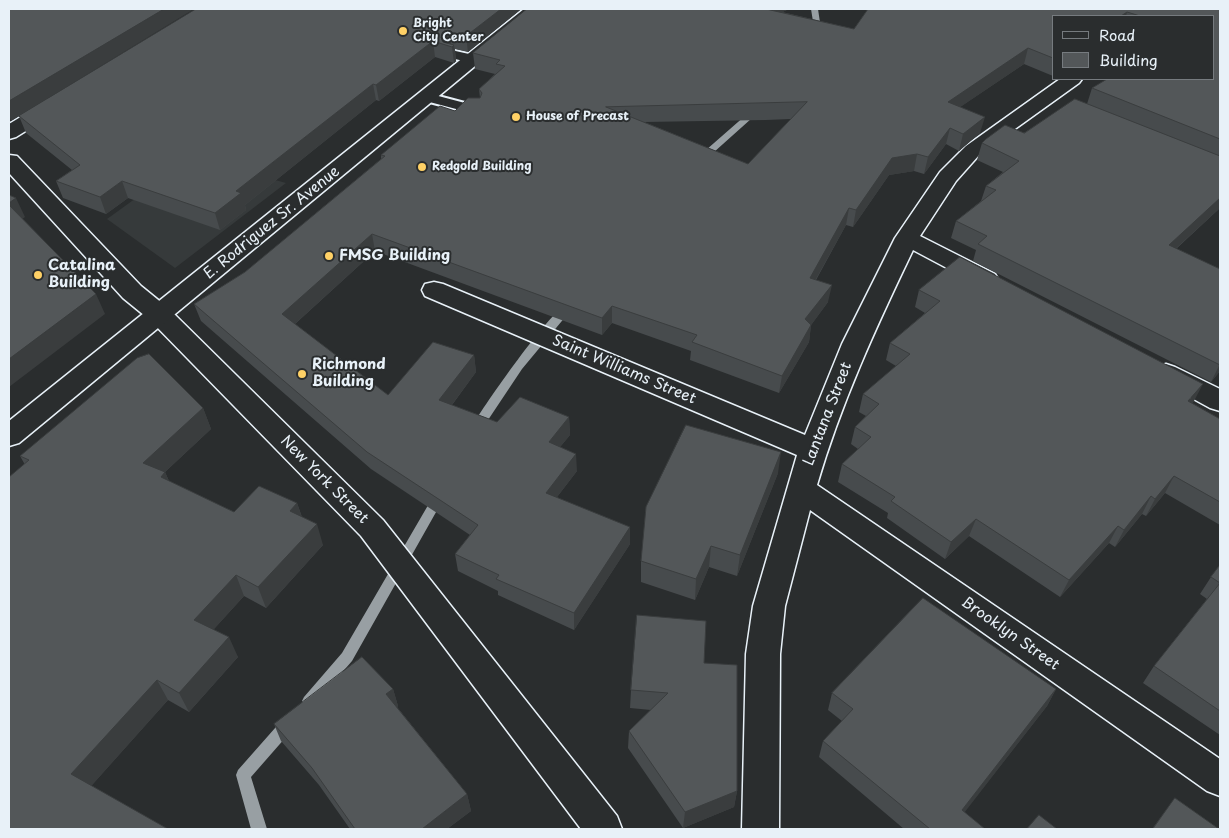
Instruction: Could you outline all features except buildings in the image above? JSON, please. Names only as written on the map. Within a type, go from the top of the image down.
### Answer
[{"type":"street","name":"E. Rodriguez Sr. Avenue","points":[[9,436],[535,9]]},
{"type":"street","name":"Lantana Street","points":[[760,829],[763,654],[769,606],[813,450],[855,344],[907,238],[948,176],[973,150],[1054,101],[1071,80]]},
{"type":"street","points":[[9,133],[67,97]]},
{"type":"street","name":"New York Street","points":[[9,161],[132,292],[159,314],[372,528],[604,829]]},
{"type":"street","points":[[907,238],[1011,292]]},
{"type":"street","name":"Saint Williams Street","points":[[434,290],[813,450]]},
{"type":"street","points":[[1142,360],[1220,401]]},
{"type":"street","name":"Brooklyn Street","points":[[801,489],[1220,779]]},
{"type":"lane","points":[[452,54],[473,59]]},
{"type":"lane","points":[[427,97],[475,110]]},
{"type":"shaded area","points":[[193,157],[286,183],[175,268],[107,219]]},
{"type":"waterway","points":[[814,9],[819,34]]},
{"type":"waterway","points":[[701,159],[757,110]]},
{"type":"waterway","points":[[476,429],[518,366],[567,308]]},
{"type":"waterway","points":[[309,701],[347,657],[438,498]]},
{"type":"waterway","points":[[259,829],[243,775],[288,724]]},
{"type":"place","name":"Bright City Center","points":[[403,31]]},
{"type":"place","name":"House of Precast","points":[[516,117]]},
{"type":"place","name":"Redgold Building","points":[[422,167]]},
{"type":"place","name":"FMSG Building","points":[[329,256]]},
{"type":"place","name":"Catalina Building","points":[[38,275]]},
{"type":"place","name":"Richmond Building","points":[[302,374]]}]
